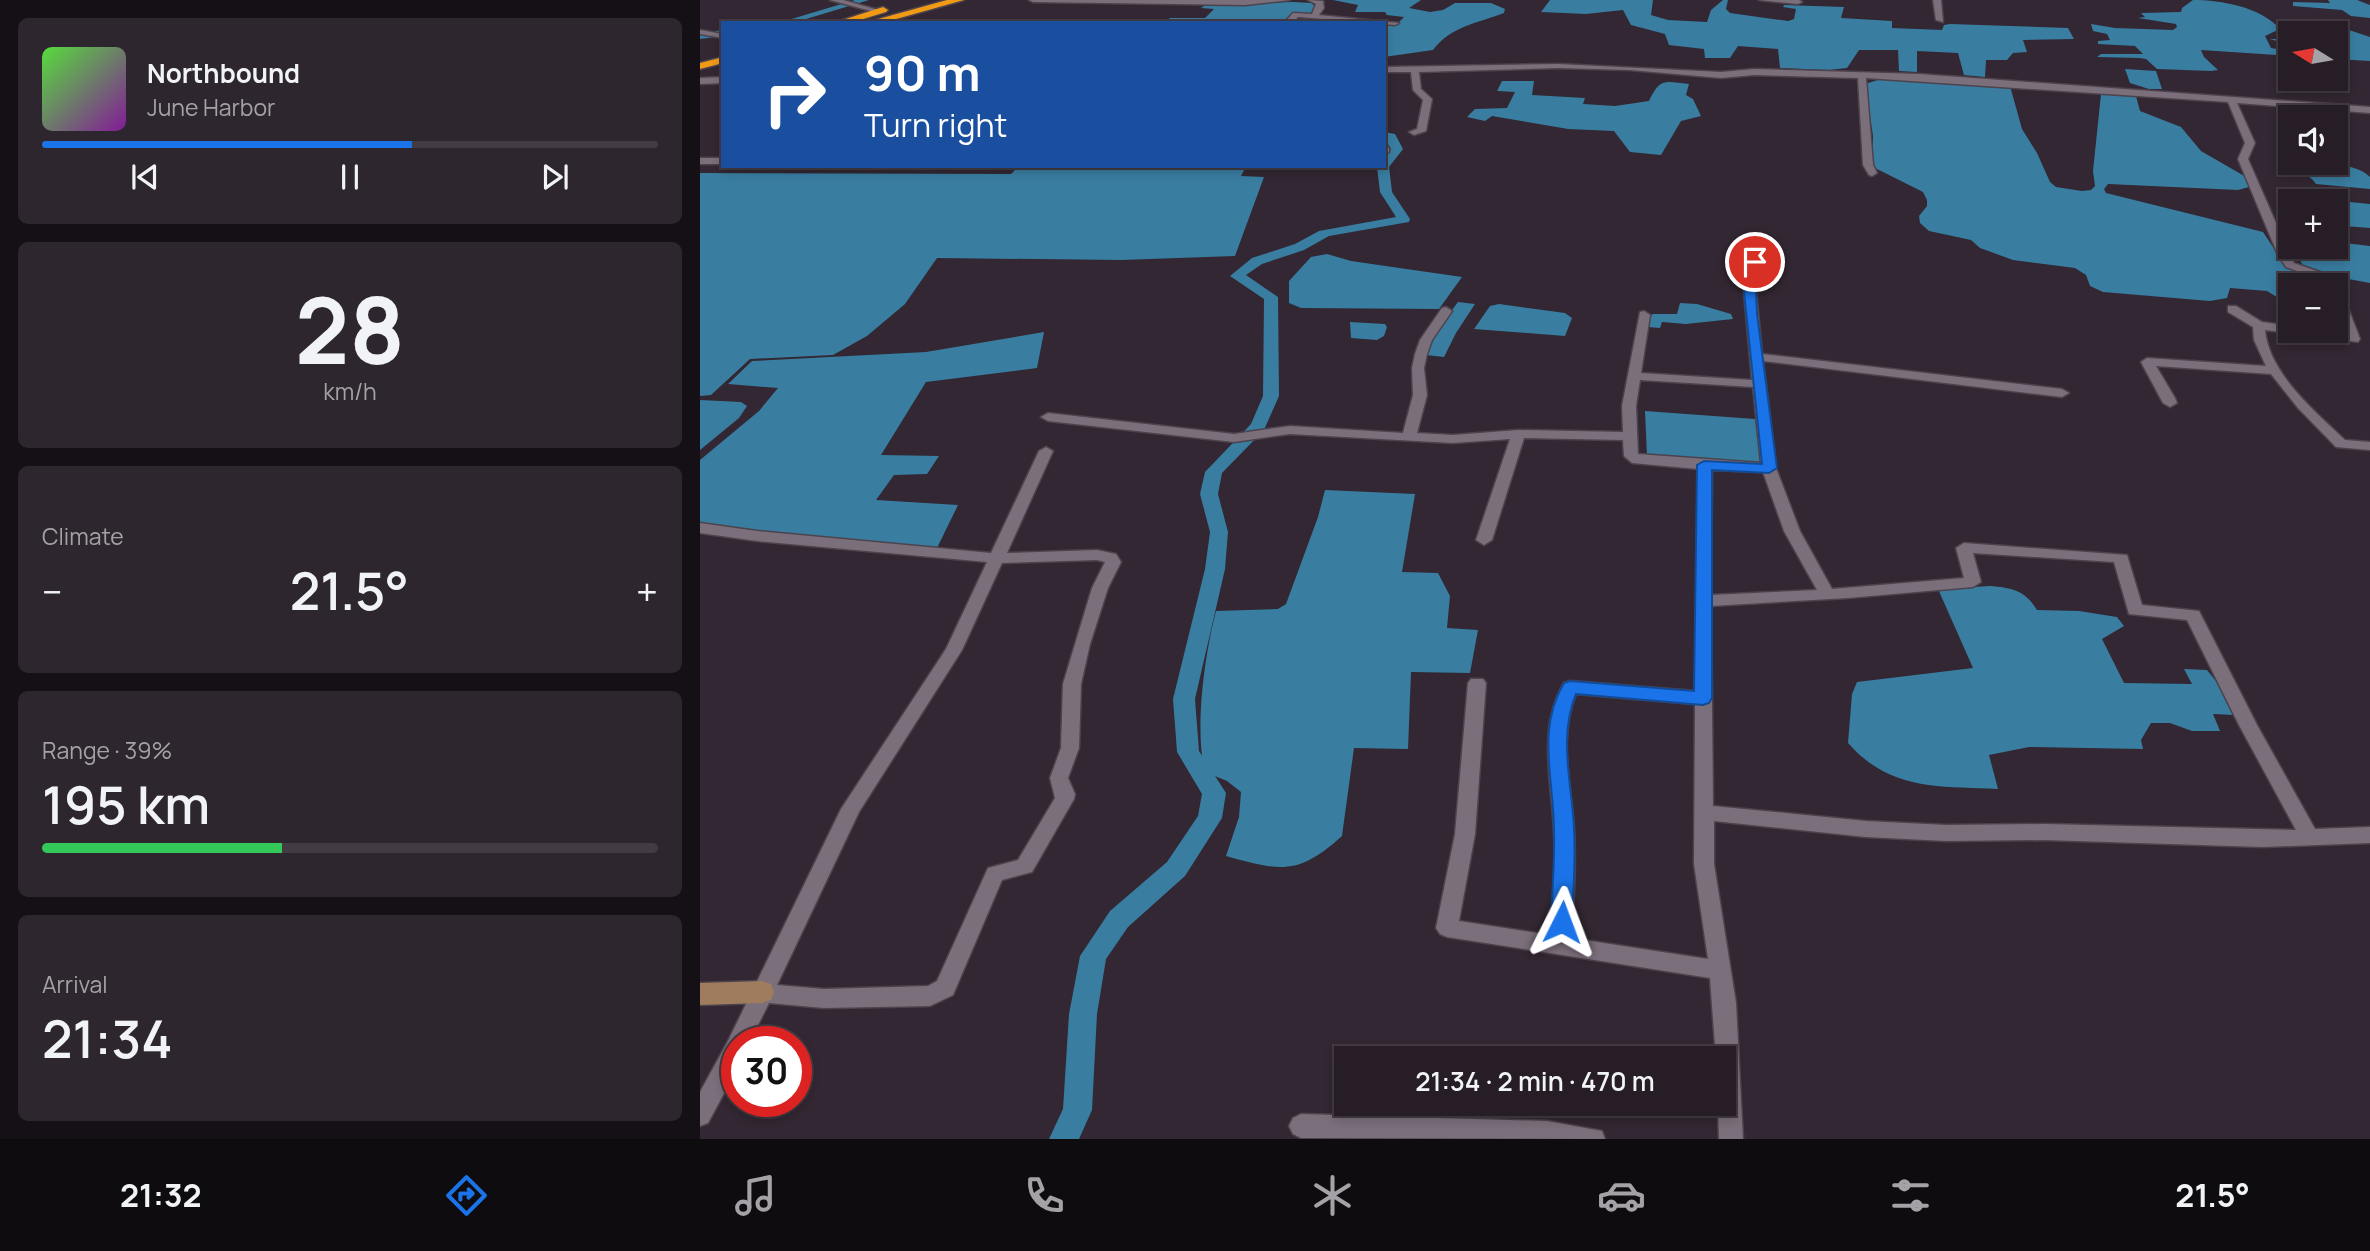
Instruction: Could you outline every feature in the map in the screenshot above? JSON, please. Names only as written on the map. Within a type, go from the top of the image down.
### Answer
[{"type":"highway","points":[[845,21],[913,0]]},
{"type":"highway","points":[[877,21],[959,0]]},
{"type":"highway","points":[[700,58],[721,53]]},
{"type":"highway","points":[[700,66],[721,61]]},
{"type":"street","points":[[1033,0],[1245,3],[1286,0]]},
{"type":"street","points":[[1312,0],[1320,3],[1314,16]]},
{"type":"street","points":[[1763,0],[1798,2]]},
{"type":"street","points":[[1937,0],[1940,20]]},
{"type":"street","points":[[836,1],[878,11]]},
{"type":"street","points":[[1192,11],[1204,1]]},
{"type":"street","points":[[1290,21],[1296,15],[1372,21]]},
{"type":"street","points":[[1386,22],[1395,23]]},
{"type":"street","points":[[1386,70],[1532,66],[1630,68],[1721,75],[1754,72],[1983,79],[2370,110]]},
{"type":"street","points":[[1414,132],[1421,131],[1428,99],[1418,92],[1415,69]]},
{"type":"street","points":[[1861,75],[1868,165],[1872,173]]},
{"type":"street","points":[[700,81],[721,80]]},
{"type":"street","points":[[2231,99],[2250,143],[2243,159],[2284,255],[2290,265],[2313,273]]},
{"type":"street","points":[[700,161],[721,161]]},
{"type":"street","points":[[1755,262],[1750,292],[1769,468],[1791,531],[1827,594]]},
{"type":"street","points":[[2232,309],[2259,325],[2278,328]]},
{"type":"street","points":[[1409,437],[1420,395],[1418,368],[1421,354],[1426,340],[1446,311]]},
{"type":"street","points":[[1644,315],[1629,406],[1628,436],[1631,456],[1637,460],[1769,468]]},
{"type":"street","points":[[2348,323],[2354,339],[2348,338]]},
{"type":"street","points":[[2259,325],[2260,342],[2296,397],[2341,444],[2370,446]]},
{"type":"street","points":[[1758,357],[2062,393]]},
{"type":"street","points":[[2170,403],[2168,393],[2157,381],[2147,362],[2277,371]]},
{"type":"street","points":[[1634,376],[1761,384]]},
{"type":"street","points":[[1048,417],[1234,438],[1274,431],[1453,439],[1518,434],[1628,436]]},
{"type":"street","points":[[1484,540],[1518,434]]},
{"type":"street","points":[[746,1026],[851,809],[954,650],[1046,451]]},
{"type":"street","points":[[1704,465],[1704,864],[1718,970],[1726,1003],[1731,1139]]},
{"type":"street","points":[[700,528],[757,536],[997,558],[1097,555],[1110,557],[1113,562],[1100,588],[1072,684],[1070,748],[1059,778],[1065,794],[1057,814],[1025,866],[995,874],[948,983],[937,994],[813,999],[762,992],[700,995]]},
{"type":"street","points":[[1704,601],[1973,582],[1964,548],[2121,558],[2135,610],[2193,615],[2248,725],[2310,838]]},
{"type":"street","points":[[1478,683],[1465,834],[1447,928],[1718,970]]},
{"type":"street","points":[[1560,947],[1564,829],[1557,750],[1559,714],[1570,687],[1703,698]]},
{"type":"street","points":[[1703,812],[1946,833],[2045,832],[2263,839],[2370,835]]},
{"type":"street","points":[[700,1115],[721,1075]]},
{"type":"street","points":[[1301,1126],[1547,1133],[1593,1139]]},
{"type":"water","points":[[1333,0],[1421,0],[1409,8],[1430,12],[1443,10],[1455,3],[1491,3],[1505,9],[1504,13],[1457,30],[1433,50],[1386,57],[1386,23],[1397,24],[1404,17],[1387,15],[1385,12],[1355,12],[1358,5]]},
{"type":"water","points":[[1550,0],[1653,0],[1651,15],[1668,20],[1707,22],[1711,10],[1723,0],[1728,0],[1726,9],[1730,13],[1788,21],[1794,19],[1796,9],[1783,7],[1784,5],[1844,7],[1841,18],[1892,21],[1892,28],[1942,30],[1944,25],[1950,24],[2068,28],[2074,39],[2023,40],[2027,52],[2013,53],[2007,60],[1986,60],[1985,77],[1964,75],[1958,53],[1917,51],[1917,72],[1899,71],[1898,50],[1859,50],[1847,68],[1780,68],[1778,49],[1738,46],[1730,58],[1705,58],[1704,49],[1669,45],[1665,34],[1631,25],[1623,10],[1586,14],[1541,12]]},
{"type":"water","points":[[2193,0],[2228,3],[2252,10],[2278,27],[2278,30],[2265,36],[2271,48],[2278,49],[2278,55],[2201,50],[2204,57],[2218,70],[2211,71],[2157,69],[2146,59],[2097,57],[2101,54],[2143,54],[2135,46],[2098,44],[2098,41],[2110,40],[2107,34],[2093,31],[2091,24],[2115,28],[2173,30],[2177,27],[2176,24],[2138,18],[2145,17],[2141,13],[2181,12],[2182,8]]},
{"type":"water","points":[[2328,0],[2357,0],[2370,5],[2370,18],[2351,16],[2342,10],[2293,6],[2293,2],[2330,3]]},
{"type":"water","points":[[1294,2],[1311,3],[1316,7],[1310,14],[1295,13],[1284,21],[1166,21],[1170,18],[1205,18],[1214,9],[1201,8],[1207,4]]},
{"type":"water","points":[[2348,30],[2370,37],[2370,61],[2348,60]]},
{"type":"water","points":[[2125,69],[2156,71],[2162,89],[2149,89],[2130,83]]},
{"type":"water","points":[[1881,79],[2010,86],[2022,129],[2050,182],[2056,187],[2082,191],[2091,190],[2095,186],[2093,171],[2101,94],[2112,91],[2136,96],[2140,111],[2181,127],[2201,151],[2246,177],[2249,187],[2238,190],[2108,184],[2104,189],[2106,193],[2263,232],[2278,254],[2278,259],[2310,273],[2278,273],[2278,298],[2267,291],[2230,288],[2227,298],[2210,301],[2103,292],[2090,286],[2086,275],[2075,268],[2013,260],[1980,248],[1971,240],[1929,231],[1920,223],[1919,216],[1927,206],[1923,192],[1873,167],[1873,136],[1865,84]]},
{"type":"water","points":[[1502,81],[1534,81],[1532,95],[1585,98],[1583,104],[1615,106],[1649,101],[1656,88],[1664,83],[1689,84],[1686,95],[1693,99],[1701,116],[1681,121],[1661,155],[1630,152],[1614,131],[1568,129],[1492,116],[1485,121],[1467,117],[1475,109],[1507,108],[1515,92],[1497,91]]},
{"type":"water","points":[[2348,167],[2370,177],[2370,189],[2316,184],[2306,175],[2348,175]]},
{"type":"water","points":[[1017,168],[1245,168],[1241,176],[1264,177],[1235,256],[1121,260],[937,258],[905,304],[867,336],[833,355],[750,359],[711,395],[700,396],[700,173],[1011,174]]},
{"type":"water","points":[[2348,202],[2370,204],[2370,228],[2348,226]]},
{"type":"water","points":[[2348,243],[2370,246],[2370,283],[2348,279],[2348,273],[2328,273],[2303,265],[2299,259],[2348,259]]},
{"type":"water","points":[[1327,254],[1351,261],[1462,277],[1439,309],[1301,308],[1289,303],[1289,281],[1311,257]]},
{"type":"water","points":[[1458,302],[1475,304],[1444,357],[1426,355],[1437,330]]},
{"type":"water","points":[[1680,303],[1697,304],[1731,314],[1733,319],[1686,324],[1662,322],[1660,328],[1648,327],[1648,317],[1653,314],[1677,314]]},
{"type":"water","points":[[1499,304],[1565,313],[1572,318],[1565,336],[1474,329],[1490,306]]},
{"type":"water","points":[[1350,322],[1385,324],[1387,327],[1384,336],[1377,340],[1351,338]]},
{"type":"water","points":[[1044,332],[1037,368],[926,382],[881,455],[939,456],[927,474],[894,475],[876,500],[958,505],[937,548],[700,525],[700,460],[759,411],[778,388],[728,384],[752,361],[926,352]]},
{"type":"water","points":[[700,400],[741,402],[747,406],[739,418],[700,450]]},
{"type":"water","points":[[1645,411],[1755,419],[1762,464],[1647,456]]},
{"type":"water","points":[[1325,490],[1415,494],[1402,572],[1438,573],[1450,596],[1447,628],[1478,630],[1470,673],[1411,672],[1408,749],[1354,748],[1342,836],[1327,849],[1300,864],[1288,867],[1261,865],[1226,856],[1239,817],[1241,792],[1227,781],[1205,772],[1201,713],[1208,648],[1216,611],[1278,609],[1286,604],[1318,517]]},
{"type":"water","points":[[1990,586],[2023,594],[2037,610],[2079,611],[2117,617],[2124,626],[2102,639],[2124,683],[2192,684],[2184,669],[2207,670],[2224,691],[2234,715],[2213,714],[2220,731],[2192,731],[2170,723],[2151,723],[2141,740],[2143,749],[2029,747],[1989,755],[1998,789],[1917,783],[1898,778],[1864,759],[1848,743],[1852,694],[1857,682],[1973,668],[1938,589]]},
{"type":"waterway","points":[[789,21],[865,0]]},
{"type":"waterway","points":[[700,36],[721,33]]},
{"type":"waterway","points":[[1386,135],[1391,136],[1397,149],[1386,163]]},
{"type":"waterway","points":[[1064,1139],[1077,1110],[1083,1014],[1093,956],[1119,919],[1176,869],[1210,818],[1214,793],[1188,752],[1184,699],[1215,569],[1219,532],[1209,494],[1214,472],[1258,426],[1271,396],[1271,297],[1237,276],[1257,261],[1299,247],[1324,233],[1404,219],[1386,192],[1383,168]]},
{"type":"route","points":[[1562,922],[1564,829],[1557,750],[1559,714],[1570,687],[1703,698],[1704,465],[1769,468],[1760,370],[1751,314],[1750,292],[1755,262]]}]
